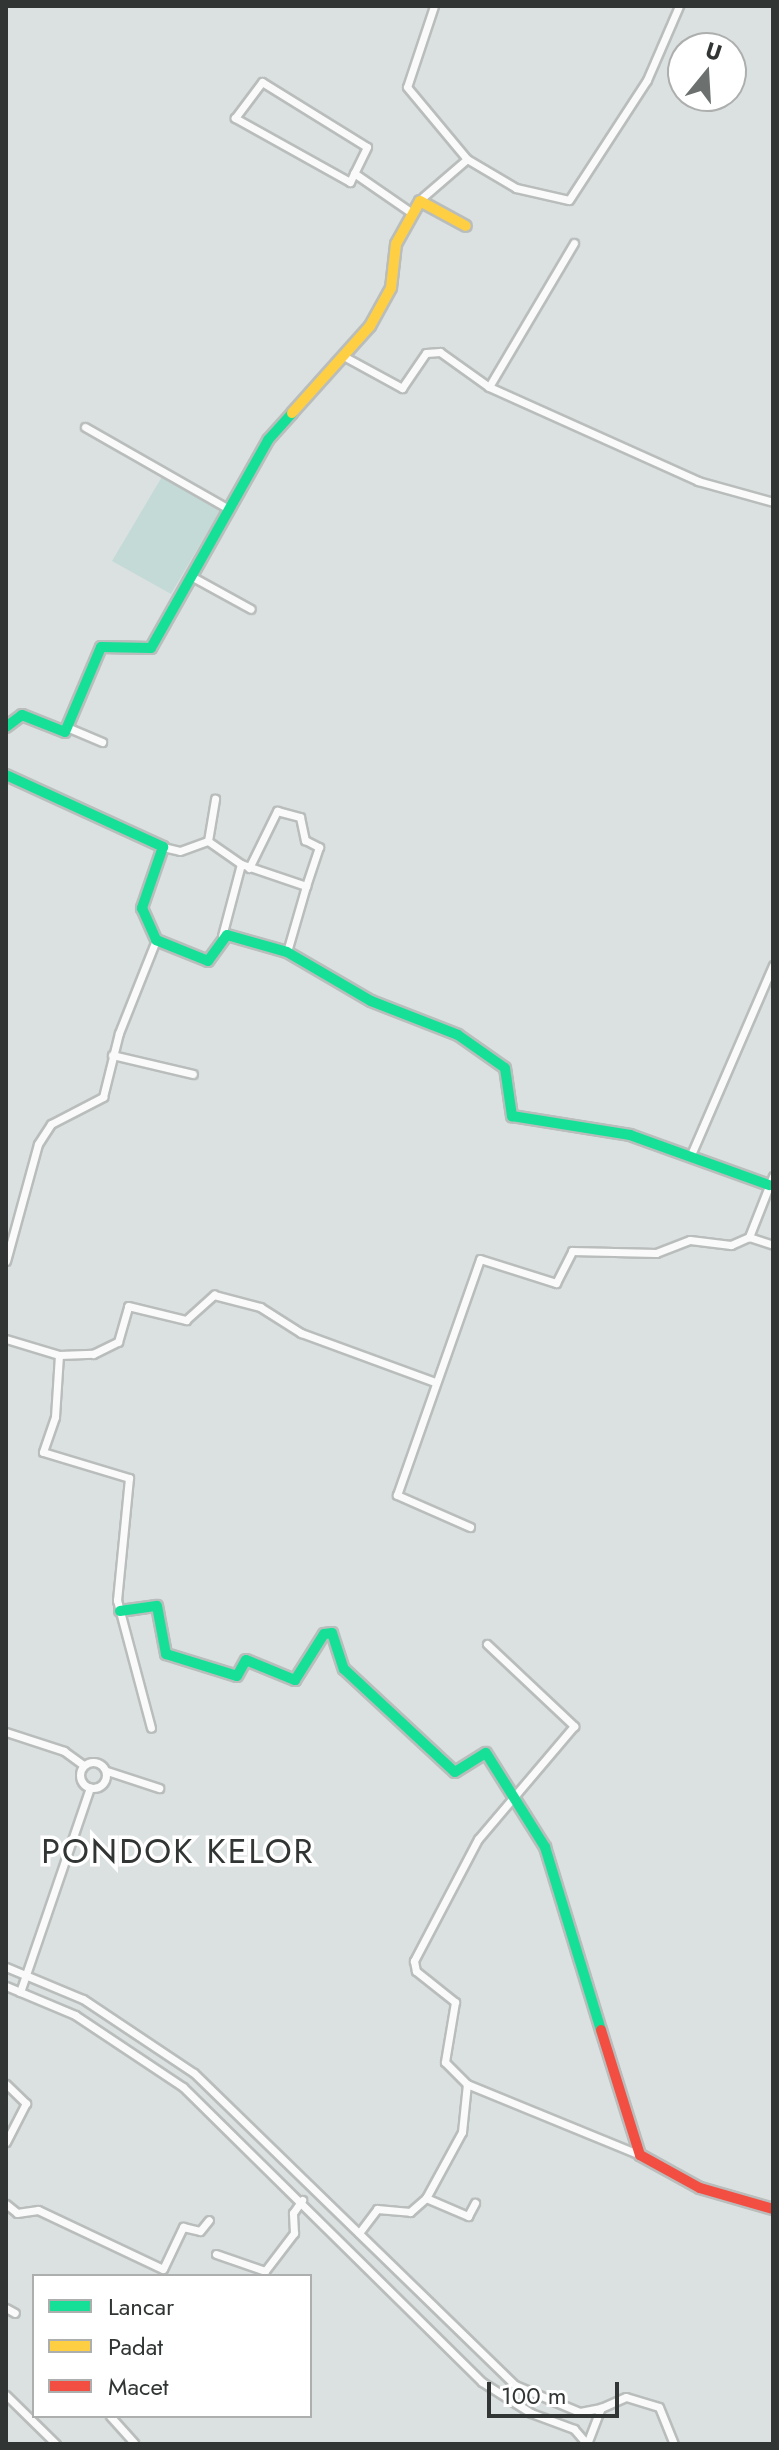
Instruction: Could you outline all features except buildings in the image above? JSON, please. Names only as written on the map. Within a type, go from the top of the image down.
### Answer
[{"type":"street","points":[[434,6],[407,87],[467,159],[516,188],[569,200],[642,88],[679,6]]},
{"type":"street","points":[[262,82],[367,147],[354,173],[350,182],[235,118],[262,82]]},
{"type":"street","points":[[6,727],[22,715],[62,733],[69,728],[101,647],[137,653],[151,648],[268,440],[347,358],[391,288],[396,244],[412,213],[423,197],[467,159]]},
{"type":"street","points":[[354,173],[412,213]]},
{"type":"street","points":[[423,197],[466,226]]},
{"type":"street","points":[[489,387],[574,243]]},
{"type":"street","points":[[347,358],[402,388],[432,350],[489,387],[698,481],[773,502]]},
{"type":"street","points":[[85,427],[229,509]]},
{"type":"street","points":[[191,576],[251,609]]},
{"type":"street","points":[[69,728],[102,742]]},
{"type":"street","points":[[6,775],[163,847],[180,851],[208,841]]},
{"type":"street","points":[[208,841],[215,799]]},
{"type":"street","points":[[249,868],[277,811],[300,817],[305,840],[319,847],[287,952]]},
{"type":"street","points":[[208,841],[249,868],[306,886]]},
{"type":"street","points":[[163,847],[142,908],[156,940],[208,961],[222,936],[241,864]]},
{"type":"street","points":[[222,936],[287,952],[371,1001],[458,1035],[505,1068],[512,1079],[505,1105],[512,1116],[630,1135],[690,1157],[771,1180],[749,1237]]},
{"type":"street","points":[[6,1261],[38,1144],[51,1124],[103,1097],[112,1055],[156,940]]},
{"type":"street","points":[[690,1157],[773,965]]},
{"type":"street","points":[[112,1055],[193,1074]]},
{"type":"street","points":[[470,1527],[397,1497],[480,1259],[556,1283],[572,1251],[656,1253],[690,1240],[731,1245],[749,1237],[773,1245]]},
{"type":"street","points":[[6,1339],[59,1355],[114,1346],[128,1306],[186,1320],[214,1295],[260,1307],[301,1333],[435,1382]]},
{"type":"street","points":[[59,1355],[55,1417],[43,1452],[129,1478],[120,1611],[151,1728]]},
{"type":"street","points":[[120,1611],[157,1606],[166,1654],[237,1676],[246,1660],[295,1680],[325,1632],[332,1633],[344,1669],[433,1754],[459,1773],[483,1751],[516,1792],[558,1882],[640,2155]]},
{"type":"street","points":[[487,1644],[574,1726],[478,1839],[414,1961],[422,1977],[455,2002],[445,2062],[467,2084],[640,2155],[700,2188],[773,2209]]},
{"type":"street","points":[[6,1732],[64,1751],[83,1765],[101,1763],[107,1771],[159,1788]]},
{"type":"street","points":[[83,1765],[82,1783],[90,1788]]},
{"type":"street","points":[[20,1992],[90,1788],[106,1781],[107,1771]]},
{"type":"street","points":[[6,1967],[137,2031],[203,2081],[515,2385],[580,2412],[644,2399],[666,2414],[674,2444]]},
{"type":"street","points":[[6,1986],[127,2046],[192,2095],[302,2200],[482,2382],[531,2413],[574,2429],[587,2444],[601,2408]]},
{"type":"street","points":[[192,2095],[203,2081]]},
{"type":"street","points":[[6,2084],[26,2103],[6,2142]]},
{"type":"street","points":[[359,2233],[377,2209],[410,2212],[426,2198],[463,2127],[467,2084]]},
{"type":"street","points":[[426,2198],[468,2216],[475,2203]]},
{"type":"street","points":[[216,2254],[265,2271],[294,2233],[293,2213],[302,2200]]},
{"type":"street","points":[[6,2204],[17,2213],[38,2210],[163,2269],[183,2227],[200,2231],[209,2220]]},
{"type":"street","points":[[375,2274],[388,2262]]},
{"type":"street","points":[[6,2308],[15,2313]]},
{"type":"street","points":[[6,2395],[56,2444]]},
{"type":"street","points":[[112,2418],[134,2444]]},
{"type":"shaded area","points":[[163,475],[222,507],[171,594],[112,561]]},
{"type":"traffic: fast","points":[[6,727],[22,715],[65,732],[101,647],[151,648],[268,440],[292,413]]},
{"type":"traffic: fast","points":[[6,775],[163,847],[142,908],[156,940],[208,961],[227,935],[287,952],[371,1001],[458,1035],[505,1068],[512,1116],[630,1135],[769,1185]]},
{"type":"traffic: fast","points":[[120,1611],[157,1606],[166,1654],[237,1676],[246,1660],[295,1680],[324,1634],[332,1633],[344,1669],[455,1772],[486,1753],[545,1847],[601,2030]]},
{"type":"traffic: slow","points":[[292,413],[370,326],[391,288],[396,244],[420,201],[466,226]]},
{"type":"traffic: jam","points":[[601,2030],[640,2155],[700,2188],[773,2209]]},
{"type":"district","name":"PONDOK KELOR","points":[[178,1852]]}]
